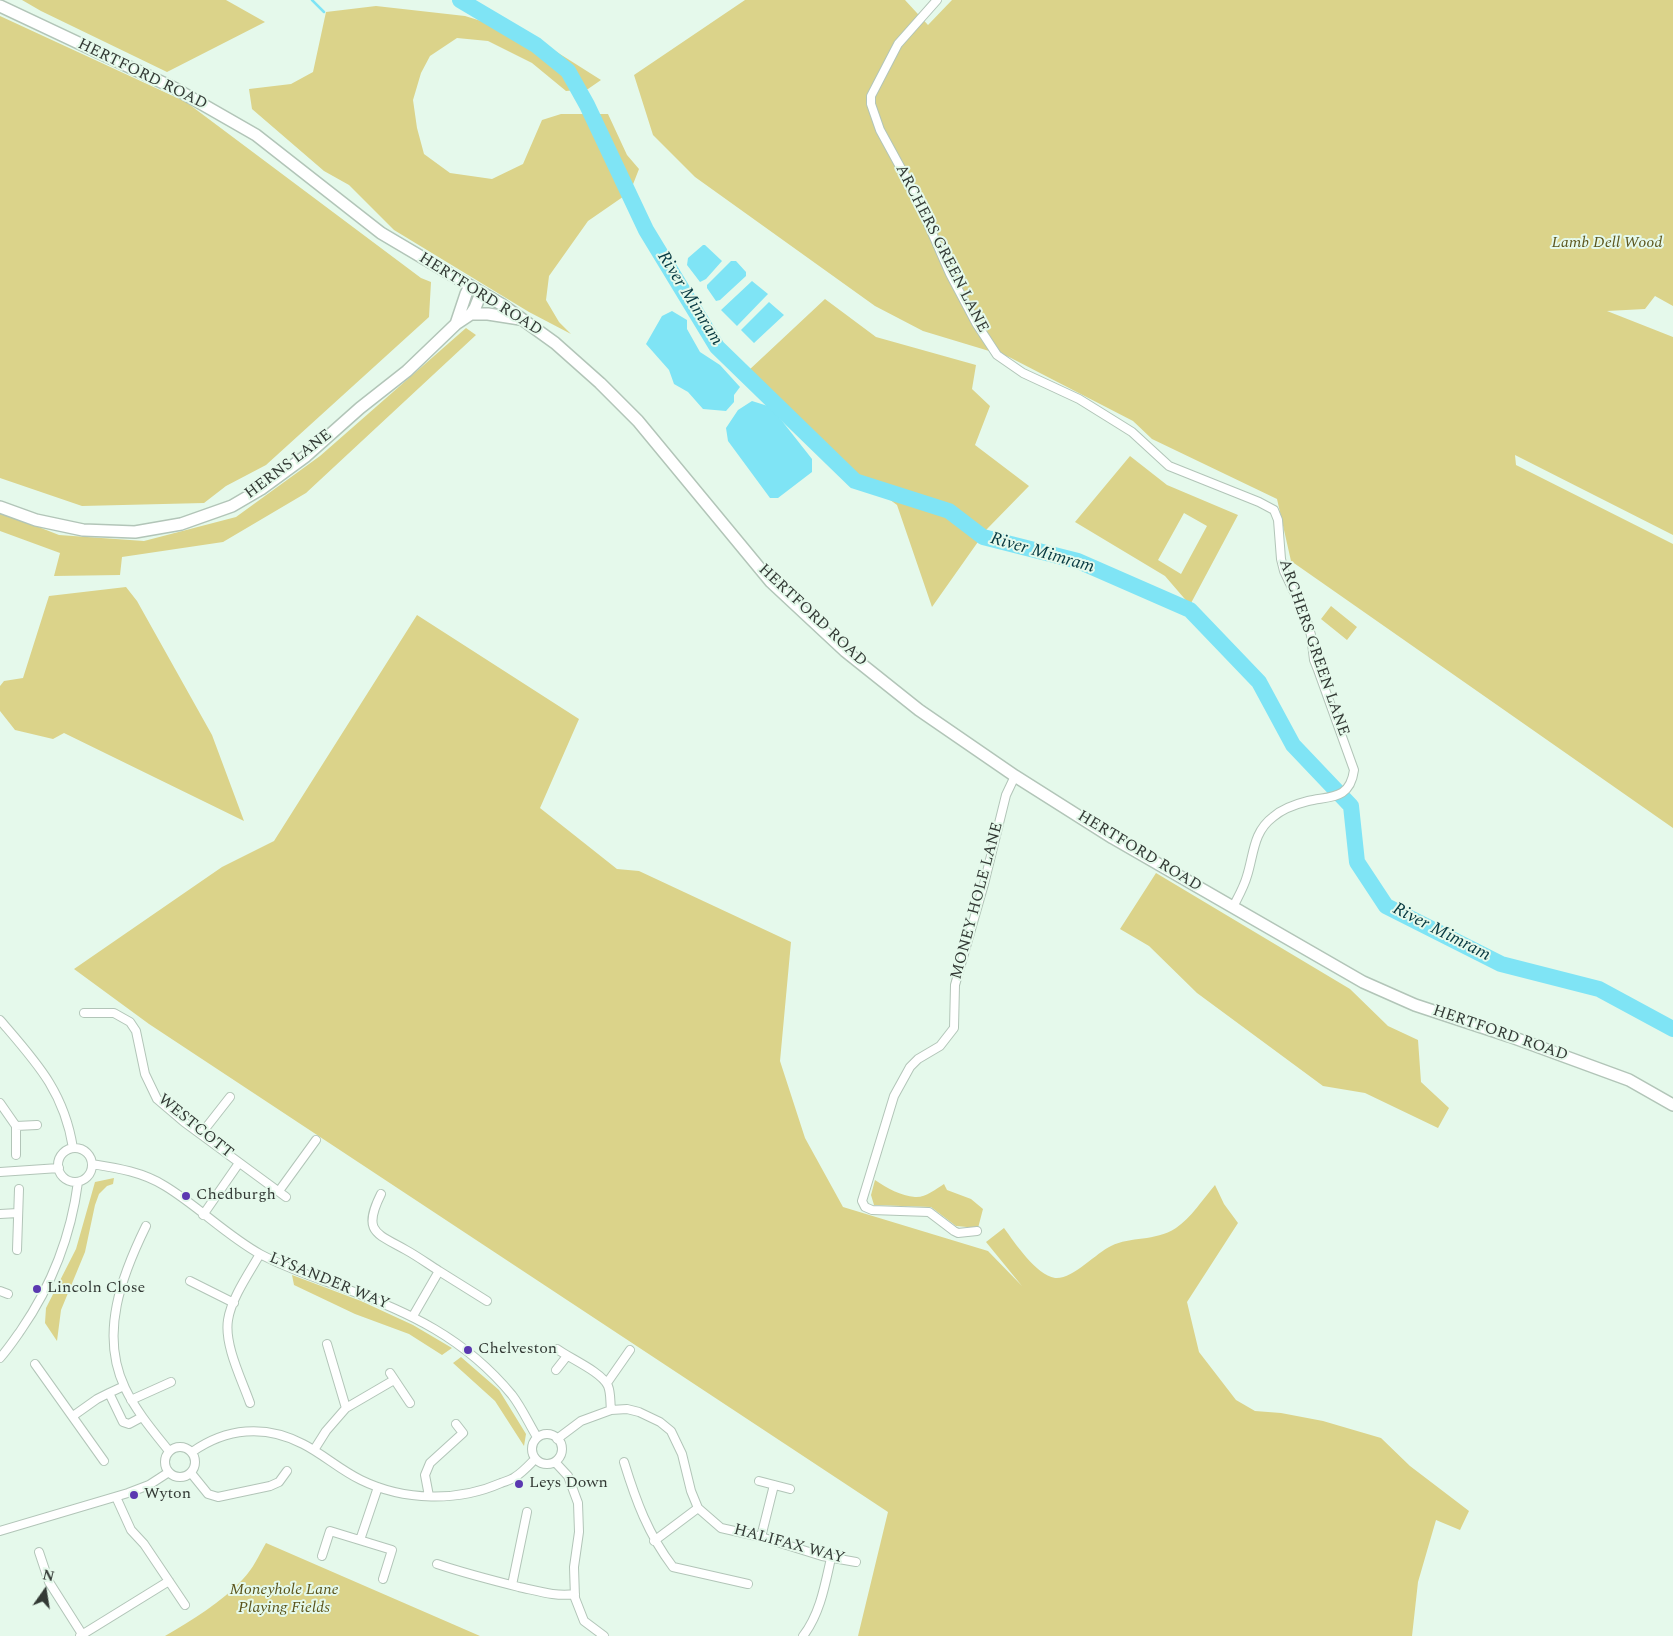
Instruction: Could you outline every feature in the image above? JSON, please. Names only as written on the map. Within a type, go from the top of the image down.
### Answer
[{"type":"main road","name":"HERTFORD ROAD","points":[[0,6],[174,88],[256,135],[381,233],[524,320],[555,343],[585,369],[638,421],[771,582],[832,639],[919,710],[1015,776],[1113,838],[1330,964],[1395,997],[1629,1080],[1673,1104]]},
{"type":"main road","name":"HERNS LANE","points":[[456,324],[470,286]]},
{"type":"main road","points":[[471,314],[481,293]]},
{"type":"main road","name":"HERNS LANE","points":[[0,507],[36,520],[83,530],[135,532],[181,524],[232,506],[261,489],[306,456],[360,408],[407,371],[456,324],[471,314]]},
{"type":"main road","points":[[471,314],[488,314],[524,320]]},
{"type":"street","name":"ARCHERS GREEN LANE","points":[[937,0],[898,44],[871,96],[880,130],[916,196],[950,274],[976,323],[997,355],[1023,373],[1079,399],[1132,432],[1169,466],[1259,502],[1274,510],[1278,520],[1281,559],[1284,571],[1305,615],[1311,635],[1314,660],[1354,770],[1349,787],[1336,796],[1296,805],[1273,817],[1265,825],[1257,836],[1247,878],[1232,907]]},
{"type":"street","name":"MONEY HOLE LANE","points":[[977,1232],[958,1233],[929,1212],[872,1210],[865,1207],[862,1201],[894,1096],[910,1066],[940,1046],[954,1028],[955,985],[984,884],[1006,795],[1015,776]]},
{"type":"street","name":"WESTCOTT","points":[[84,1012],[114,1013],[130,1022],[136,1032],[144,1074],[156,1099],[239,1163]]},
{"type":"street","points":[[0,1020],[40,1067],[50,1082],[63,1109],[73,1148]]},
{"type":"street","points":[[201,1134],[230,1097]]},
{"type":"street","points":[[0,1103],[16,1126],[16,1155]]},
{"type":"street","points":[[16,1126],[36,1125]]},
{"type":"street","points":[[279,1191],[316,1140]]},
{"type":"street","points":[[73,1148],[84,1150],[91,1158],[92,1164],[87,1178],[78,1182],[68,1180],[60,1173],[59,1168],[60,1158],[73,1148]]},
{"type":"street","points":[[204,1215],[239,1163],[286,1197]]},
{"type":"street","name":"LYSANDER WAY","points":[[92,1164],[137,1173],[164,1185],[229,1234],[260,1254],[302,1273],[413,1316],[449,1337],[486,1366],[513,1397],[538,1437]]},
{"type":"street","points":[[0,1172],[59,1168]]},
{"type":"street","points":[[0,1358],[36,1309],[50,1282],[69,1231],[78,1182]]},
{"type":"street","points":[[17,1250],[19,1188]]},
{"type":"street","points":[[381,1194],[373,1213],[372,1225],[379,1236],[487,1301]]},
{"type":"street","points":[[0,1214],[18,1213]]},
{"type":"street","points":[[146,1226],[127,1265],[115,1314],[113,1342],[117,1366],[131,1400],[169,1451]]},
{"type":"street","points":[[250,1403],[228,1340],[227,1322],[234,1303],[260,1254]]},
{"type":"street","points":[[413,1316],[439,1271]]},
{"type":"street","points":[[190,1281],[234,1303]]},
{"type":"street","points":[[0,1291],[8,1294]]},
{"type":"street","points":[[327,1344],[346,1408]]},
{"type":"street","points":[[557,1349],[607,1382],[610,1388],[611,1410]]},
{"type":"street","points":[[607,1382],[630,1350]]},
{"type":"street","points":[[556,1370],[567,1356]]},
{"type":"street","points":[[35,1364],[104,1461]]},
{"type":"street","points":[[314,1450],[326,1431],[346,1408],[392,1376],[410,1403]]},
{"type":"street","points":[[131,1400],[171,1382]]},
{"type":"street","points":[[73,1416],[97,1399],[124,1386]]},
{"type":"street","points":[[109,1393],[124,1422],[129,1424],[142,1417]]},
{"type":"street","name":"HALIFAX WAY","points":[[557,1439],[581,1421],[611,1410],[626,1409],[639,1412],[660,1422],[671,1431],[682,1454],[691,1491],[698,1508],[721,1528],[761,1537],[822,1556],[856,1562]]},
{"type":"street","points":[[429,1496],[425,1475],[430,1463],[463,1433],[456,1424]]},
{"type":"street","points":[[192,1452],[218,1437],[234,1433],[258,1431],[293,1439],[314,1450],[348,1473],[378,1488],[412,1495],[429,1496],[458,1496],[490,1488],[515,1477],[535,1459]]},
{"type":"street","points":[[546,1434],[560,1442],[561,1451],[555,1462],[542,1464],[535,1459],[532,1445],[538,1437],[546,1434]]},
{"type":"street","points":[[178,1446],[192,1452],[195,1465],[191,1473],[177,1477],[169,1472],[166,1469],[165,1459],[169,1451],[178,1446]]},
{"type":"street","points":[[555,1462],[568,1476],[578,1503],[579,1532],[574,1567],[575,1598],[584,1621],[604,1636]]},
{"type":"street","points":[[624,1462],[638,1505],[654,1541],[673,1567],[748,1584]]},
{"type":"street","points":[[191,1473],[208,1494],[218,1498],[270,1486],[279,1482],[287,1471]]},
{"type":"street","points":[[0,1532],[116,1497],[149,1485],[169,1472]]},
{"type":"street","points":[[758,1481],[790,1489]]},
{"type":"street","points":[[761,1537],[774,1485]]},
{"type":"street","points":[[360,1540],[378,1488]]},
{"type":"street","points":[[116,1497],[131,1530],[144,1544],[185,1605]]},
{"type":"street","points":[[654,1541],[698,1508]]},
{"type":"street","points":[[512,1585],[527,1512]]},
{"type":"street","points":[[322,1556],[330,1531],[392,1550],[383,1579]]},
{"type":"street","points":[[39,1552],[49,1582],[81,1635],[169,1582]]},
{"type":"street","points":[[803,1636],[815,1615],[822,1596],[831,1558]]},
{"type":"street","points":[[437,1564],[481,1578],[562,1596],[575,1594]]},
{"type":"green space","points":[[22,0],[226,0],[265,22],[167,72]]},
{"type":"green space","name":"Lamb Dell Wood","points":[[745,0],[905,0],[928,25],[952,0],[1673,0],[1673,306],[1655,296],[1645,309],[1607,311],[1673,337],[1673,535],[1515,455],[1516,465],[1673,544],[1673,828],[1291,561],[1277,499],[1152,439],[1133,421],[1009,357],[923,331],[875,306],[695,177],[653,135],[634,75]]},
{"type":"green space","points":[[376,6],[465,16],[533,37],[601,80],[588,89],[566,91],[532,63],[488,41],[457,38],[430,56],[421,73],[413,100],[417,128],[424,154],[450,173],[492,179],[523,164],[542,120],[561,114],[608,114],[627,155],[639,169],[630,192],[588,221],[549,276],[546,300],[559,322],[571,334],[529,312],[394,230],[349,185],[324,171],[252,109],[249,89],[291,84],[313,72],[326,12]]},
{"type":"green space","points":[[0,16],[186,102],[421,278],[431,282],[429,317],[266,465],[226,486],[204,503],[82,506],[0,478]]},
{"type":"green space","points":[[825,299],[876,337],[976,365],[972,389],[990,406],[975,445],[1029,486],[987,529],[932,607],[897,505],[841,463],[748,371]]},
{"type":"green space","points":[[466,328],[476,335],[306,493],[223,542],[122,557],[120,575],[54,576],[60,553],[0,531],[0,512],[59,535],[144,541],[236,517],[320,456]]},
{"type":"green space","points":[[1130,456],[1167,485],[1238,515],[1190,605],[1165,576],[1075,522]],"holes":[[[1184,513],[1207,526],[1181,574],[1158,560]]]},
{"type":"green space","points":[[126,587],[137,601],[212,735],[244,821],[64,733],[53,739],[15,730],[0,711],[0,686],[4,681],[23,678],[49,596]]},
{"type":"green space","points":[[1331,606],[1357,627],[1347,640],[1321,619]]},
{"type":"green space","points":[[417,615],[579,719],[540,808],[617,869],[639,871],[791,942],[780,1061],[805,1138],[843,1207],[988,1251],[1022,1286],[986,1242],[1004,1228],[1033,1265],[1048,1276],[1062,1277],[1076,1271],[1111,1246],[1126,1241],[1159,1235],[1176,1228],[1192,1214],[1215,1185],[1224,1204],[1238,1223],[1187,1302],[1199,1352],[1236,1400],[1255,1411],[1281,1413],[1323,1421],[1381,1438],[1410,1466],[1469,1511],[1460,1530],[1436,1520],[1418,1582],[1412,1636],[858,1636],[888,1512],[149,1024],[74,969],[222,867],[274,841]]},
{"type":"green space","points":[[1156,873],[1350,989],[1388,1026],[1418,1040],[1421,1082],[1449,1108],[1438,1128],[1365,1093],[1323,1086],[1197,993],[1149,946],[1120,929]]},
{"type":"green space","points":[[114,1178],[113,1184],[107,1186],[99,1194],[95,1205],[85,1252],[61,1310],[57,1341],[45,1323],[46,1308],[76,1249],[95,1182]]},
{"type":"green space","points":[[875,1180],[894,1191],[915,1197],[926,1195],[944,1184],[947,1190],[971,1199],[983,1209],[978,1228],[956,1226],[931,1207],[874,1205],[871,1195]]},
{"type":"green space","points":[[292,1275],[361,1301],[413,1325],[452,1348],[442,1355],[409,1334],[355,1314],[294,1285]]},
{"type":"green space","points":[[461,1357],[499,1390],[526,1434],[524,1446],[495,1401],[453,1363]]},
{"type":"green space","name":"Moneyhole Lane Playing Fields","points":[[266,1543],[480,1636],[165,1636],[206,1610],[234,1588],[250,1571]]},
{"type":"water","points":[[703,245],[722,261],[706,279],[700,282],[687,265],[688,258]]},
{"type":"water","points":[[731,261],[736,261],[746,272],[746,276],[720,300],[716,301],[707,285]]},
{"type":"water","points":[[752,281],[768,294],[737,326],[721,310]]},
{"type":"water","points":[[769,302],[784,315],[754,343],[741,330]]},
{"type":"water","points":[[672,311],[687,320],[687,329],[700,352],[720,365],[740,387],[734,395],[734,402],[726,411],[703,409],[688,392],[674,384],[669,370],[646,344],[662,316]]},
{"type":"water","points":[[752,401],[771,407],[812,459],[812,472],[778,498],[770,498],[728,441],[726,428],[738,410]]},
{"type":"waterway","points":[[312,0],[324,12]]},
{"type":"waterway","name":"River Mimram","points":[[460,0],[536,45],[568,71],[587,105],[646,230],[717,347],[855,481],[949,511],[983,537],[1078,561],[1190,610],[1259,682],[1293,745],[1351,806],[1357,862],[1386,906],[1501,964],[1599,989],[1673,1029]]},
{"type":"place","name":"Chedburgh","points":[[186,1196]]},
{"type":"place","name":"Lincoln Close","points":[[37,1289]]},
{"type":"place","name":"Chelveston","points":[[468,1350]]},
{"type":"place","name":"Leys Down","points":[[519,1484]]},
{"type":"place","name":"Wyton","points":[[134,1495]]}]
